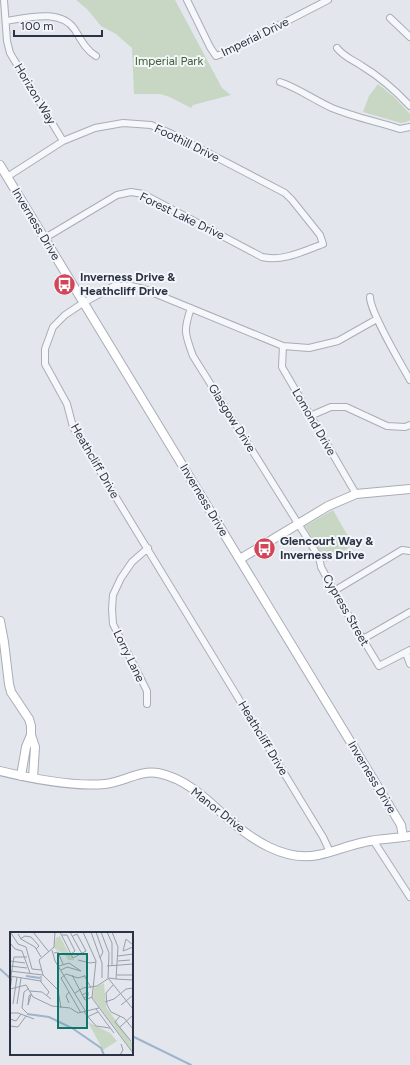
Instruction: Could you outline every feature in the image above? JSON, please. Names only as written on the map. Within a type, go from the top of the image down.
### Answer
[{"type":"street","name":"Horizon Way","points":[[4,0],[7,41],[10,52],[63,141]]},
{"type":"street","name":"Imperial Drive","points":[[187,0],[216,56],[225,53],[328,0]]},
{"type":"street","points":[[6,21],[50,16],[65,20],[74,28],[89,52],[96,56]]},
{"type":"street","points":[[390,18],[410,37]]},
{"type":"street","points":[[337,48],[342,55],[362,66],[386,84],[410,106]]},
{"type":"street","points":[[280,82],[292,86],[333,108],[400,129],[410,127]]},
{"type":"street","name":"Foothill Drive","points":[[7,176],[63,141],[95,128],[123,123],[151,125],[172,134],[285,194],[292,200],[320,235],[323,244]]},
{"type":"street","name":"Inverness Drive","points":[[0,165],[407,837]]},
{"type":"street","name":"Forest Lake Drive","points":[[45,238],[117,195],[131,192],[143,194],[262,257],[271,259],[280,258],[323,244]]},
{"type":"street","name":"Heathcliff Drive","points":[[330,852],[323,837],[73,427],[67,404],[45,364],[45,349],[53,328],[65,315],[114,286],[131,286],[144,289],[283,346],[309,348],[338,341],[378,319]]},
{"type":"street","points":[[370,297],[370,303],[410,380]]},
{"type":"street","name":"Glasgow Drive","points":[[191,308],[185,325],[187,339],[193,356],[298,523]]},
{"type":"street","name":"Lomond Drive","points":[[283,346],[282,367],[356,494]]},
{"type":"street","points":[[310,416],[331,407],[346,407],[387,426],[405,427],[410,425]]},
{"type":"street","points":[[240,559],[328,506],[356,494],[410,489]]},
{"type":"street","name":"Cypress Street","points":[[298,523],[319,557],[334,592],[379,666],[408,652]]},
{"type":"street","name":"Lorry Lane","points":[[147,704],[147,691],[113,624],[112,609],[113,595],[120,578],[132,562],[148,548]]},
{"type":"street","points":[[334,592],[402,550],[410,551]]},
{"type":"street","points":[[363,639],[410,612]]},
{"type":"street","points":[[0,621],[11,692],[29,719],[31,735],[35,748],[33,778]]},
{"type":"street","points":[[408,652],[410,664]]},
{"type":"street","points":[[21,776],[26,747],[31,735]]},
{"type":"street","name":"Manor Drive","points":[[0,771],[33,778],[96,784],[108,784],[141,773],[158,773],[176,779],[198,792],[240,828],[260,842],[288,855],[308,856],[330,852],[373,840],[407,837]]},
{"type":"street","points":[[373,840],[410,897]]},
{"type":"green space","name":"Imperial Park","points":[[76,0],[175,0],[222,88],[231,95],[193,105],[191,108],[170,97],[160,94],[134,94],[132,48],[116,34],[101,26],[87,9]]},
{"type":"green space","points":[[378,84],[394,97],[410,114],[410,120],[401,123],[363,112],[369,96]]},
{"type":"green space","points":[[333,510],[353,545],[326,562],[305,526]]},
{"type":"waterway","points":[[0,969],[10,978]]},
{"type":"waterway","points":[[133,1036],[191,1065]]},
{"type":"place","name":"Inverness Drive & Heathcliff Drive","points":[[65,284]]},
{"type":"place","name":"Glencourt Way & Inverness Drive","points":[[265,548]]}]
